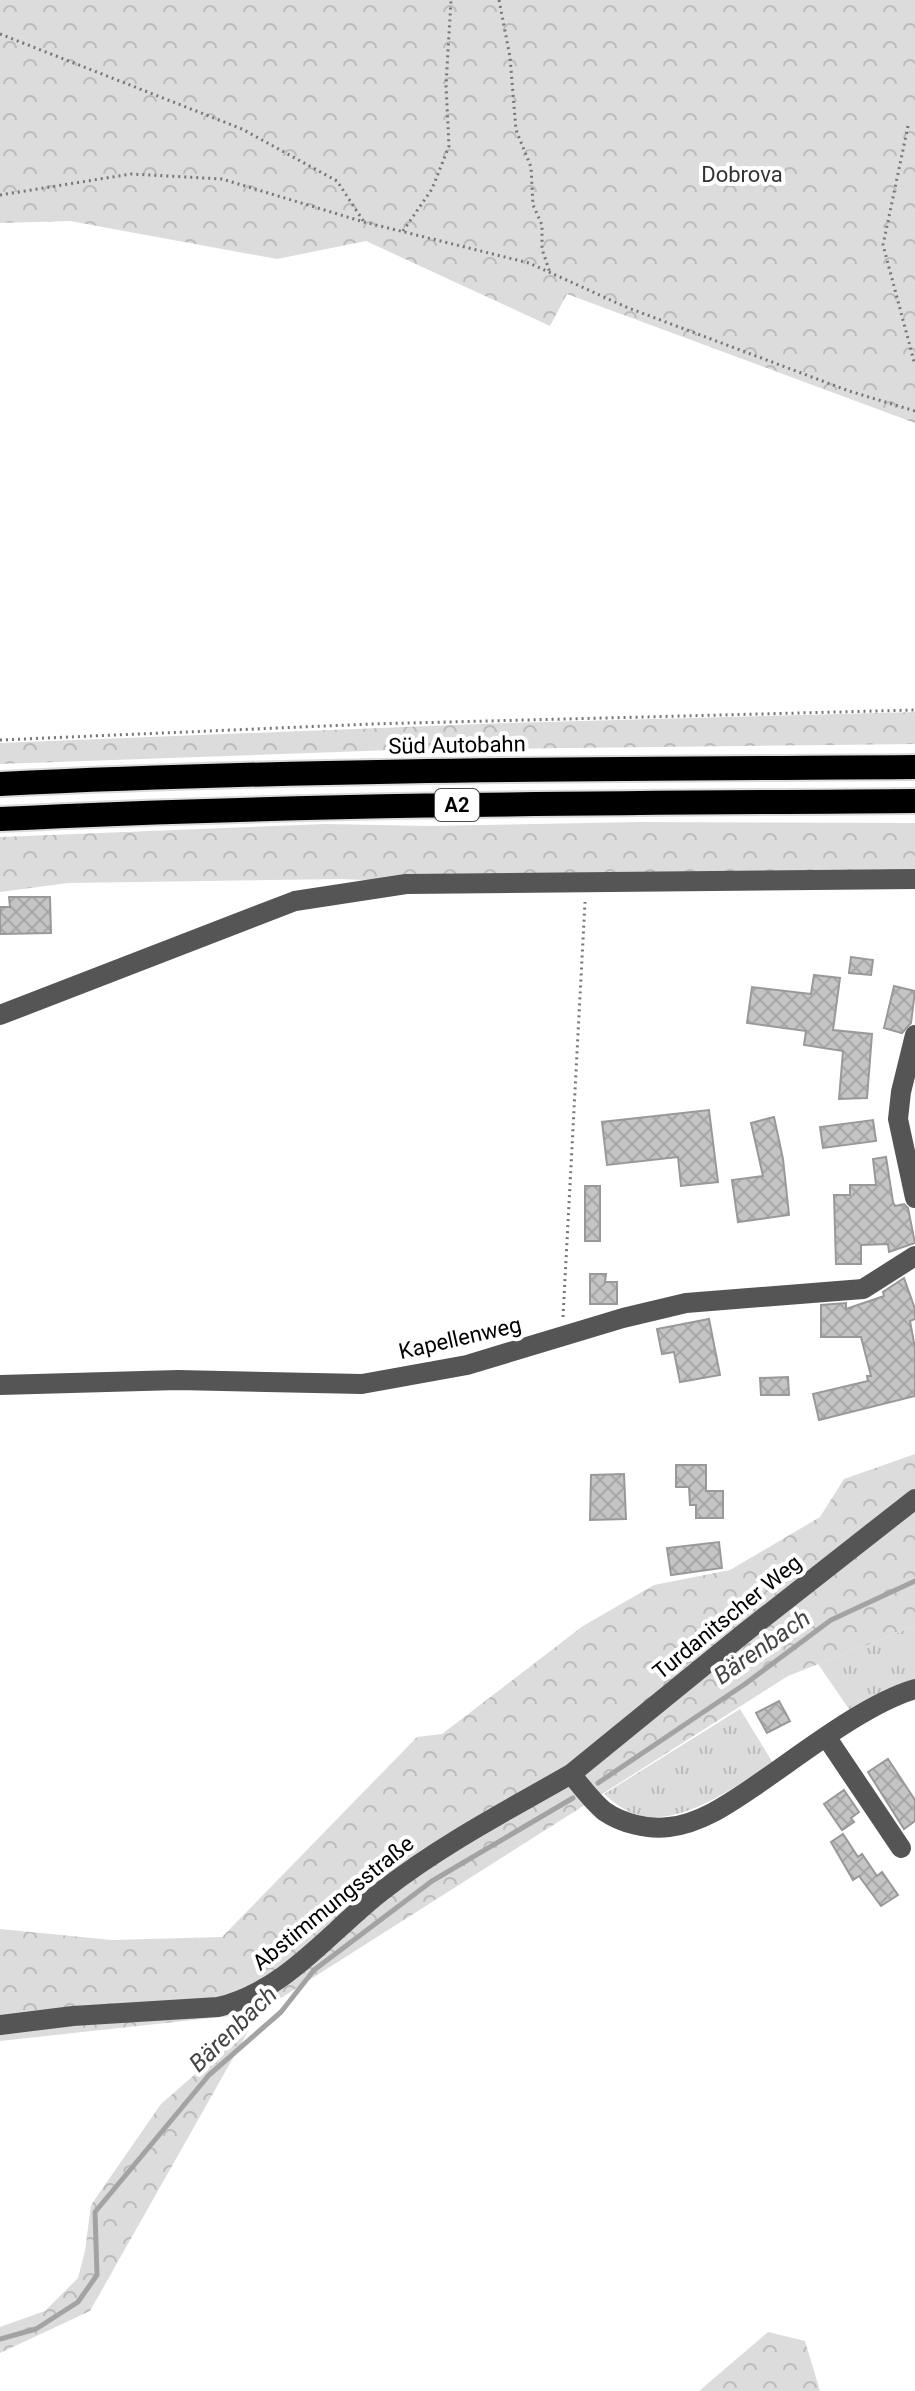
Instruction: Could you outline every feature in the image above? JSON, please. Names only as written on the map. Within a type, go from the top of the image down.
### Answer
[{"type":"highway","name":"Süd Autobahn","points":[[0,784],[506,769],[915,767]]},
{"type":"highway","name":"A2","points":[[0,819],[463,805],[915,801]]},
{"type":"street","points":[[0,1015],[295,901],[406,884],[915,879]]},
{"type":"street","points":[[915,1035],[901,1092],[898,1119],[915,1198]]},
{"type":"street","name":"Kapellenweg","points":[[0,1385],[178,1380],[362,1384],[467,1365],[623,1318],[686,1303],[863,1289],[915,1256]]},
{"type":"street","name":"Turdanitscher Weg","points":[[571,1774],[915,1499]]},
{"type":"street","points":[[571,1774],[603,1810],[643,1826],[668,1828],[726,1806],[871,1709],[900,1693],[915,1689]]},
{"type":"street","points":[[827,1738],[901,1848]]},
{"type":"street","name":"Abstimmungsstraße","points":[[0,2025],[73,2016],[218,2007],[253,1996],[277,1981],[380,1893],[442,1847],[571,1774]]},
{"type":"path","points":[[403,231],[432,189],[449,146],[446,85],[451,0]]},
{"type":"path","points":[[499,0],[510,57],[516,130],[531,167],[533,205],[542,225],[542,249],[550,273]]},
{"type":"path","points":[[0,34],[242,129],[337,181],[364,222]]},
{"type":"path","points":[[908,126],[883,245],[915,365]]},
{"type":"path","points":[[0,195],[131,174],[222,179],[364,222],[529,263],[626,307],[849,391],[915,411]]},
{"type":"path","points":[[0,740],[387,724],[915,710]]},
{"type":"path","points":[[572,1334],[563,1317],[586,882]]},
{"type":"green space","name":"Dobrova","points":[[0,0],[915,0],[915,423],[567,294],[550,326],[366,241],[277,259],[70,221],[0,223]]},
{"type":"green space","points":[[915,712],[915,744],[393,750],[0,764],[0,743],[505,723]]},
{"type":"green space","points":[[639,822],[915,823],[915,872],[68,883],[0,892],[0,837],[326,824],[430,826]]},
{"type":"green space","points":[[915,1454],[915,1626],[788,1676],[259,2012],[90,2311],[0,2353],[0,2327],[45,2311],[78,2278],[91,2205],[161,2104],[232,2042],[230,2016],[0,2041],[0,1929],[112,1940],[222,1937],[417,1737],[442,1734],[583,1626],[654,1585],[730,1570],[820,1517],[844,1479]]},
{"type":"green space","points":[[915,1626],[915,1680],[851,1712],[818,1664]]},
{"type":"green space","points":[[740,1709],[773,1763],[740,1784],[702,1805],[661,1817],[642,1816],[624,1809],[604,1794]]},
{"type":"green space","points":[[768,2332],[805,2341],[820,2391],[699,2391]]},
{"type":"building","points":[[9,897],[50,897],[51,933],[0,934],[0,907],[10,907]]},
{"type":"building","points":[[851,957],[873,960],[871,975],[849,973]]},
{"type":"building","points":[[814,975],[840,978],[833,1030],[872,1034],[867,1098],[839,1099],[843,1051],[804,1045],[806,1031],[747,1023],[752,987],[811,994]]},
{"type":"building","points":[[894,986],[915,991],[911,1023],[902,1033],[884,1028]]},
{"type":"building","points":[[709,1110],[718,1182],[681,1186],[678,1157],[607,1165],[602,1122]]},
{"type":"building","points":[[774,1117],[783,1159],[789,1215],[738,1222],[732,1180],[763,1176],[751,1123]]},
{"type":"building","points":[[873,1120],[876,1141],[823,1148],[820,1127]]},
{"type":"building","points":[[886,1157],[893,1202],[895,1206],[904,1204],[908,1208],[915,1243],[889,1252],[888,1244],[861,1245],[861,1264],[836,1264],[834,1195],[850,1195],[850,1185],[876,1185],[873,1159]]},
{"type":"building","points":[[585,1186],[600,1186],[600,1241],[585,1241]]},
{"type":"building","points":[[590,1274],[606,1274],[605,1282],[617,1282],[617,1304],[590,1304]]},
{"type":"building","points":[[904,1278],[915,1309],[915,1319],[910,1321],[915,1348],[915,1396],[819,1420],[813,1394],[868,1381],[867,1376],[871,1376],[861,1337],[821,1337],[821,1305],[846,1303],[846,1309],[884,1296],[883,1292]]},
{"type":"building","points":[[709,1319],[720,1375],[680,1382],[674,1352],[662,1354],[657,1329]]},
{"type":"building","points":[[788,1377],[789,1395],[761,1395],[760,1378]]},
{"type":"building","points":[[676,1465],[706,1465],[706,1491],[723,1491],[723,1518],[696,1518],[696,1505],[690,1505],[689,1487],[676,1487]]},
{"type":"building","points":[[624,1474],[626,1519],[590,1520],[591,1475]]},
{"type":"building","points":[[719,1542],[722,1568],[671,1575],[667,1548]]},
{"type":"building","points":[[779,1701],[790,1721],[767,1733],[756,1713]]},
{"type":"building","points":[[888,1759],[915,1800],[915,1821],[904,1829],[868,1772]]},
{"type":"building","points":[[844,1790],[859,1812],[851,1818],[854,1822],[842,1830],[824,1804]]},
{"type":"building","points":[[843,1834],[858,1857],[862,1854],[877,1876],[882,1872],[898,1895],[881,1906],[859,1876],[853,1880],[831,1842]]},
{"type":"waterway","name":"Bärenbach","points":[[598,1783],[745,1684],[831,1620],[915,1581]]},
{"type":"waterway","name":"Bärenbach","points":[[0,2339],[36,2329],[78,2302],[97,2275],[95,2212],[209,2075],[281,2012],[314,1970],[432,1881],[573,1798]]}]
